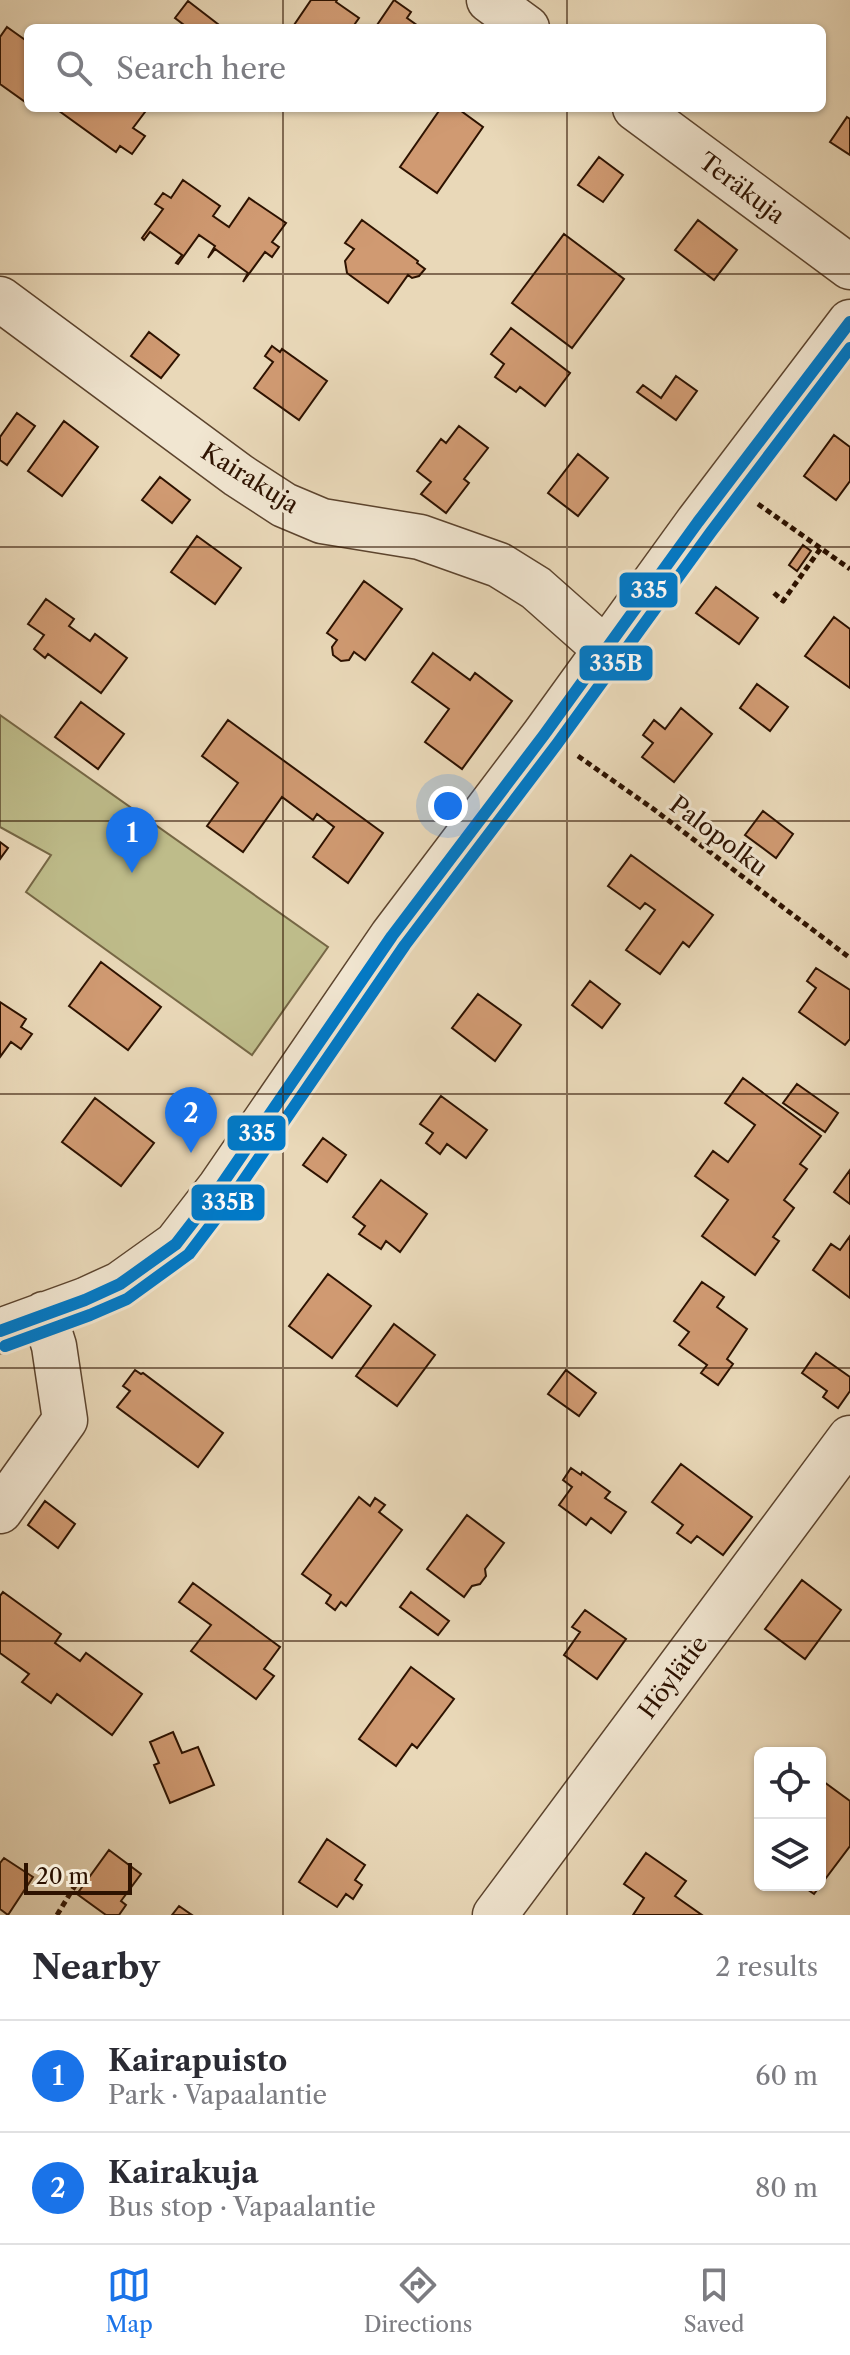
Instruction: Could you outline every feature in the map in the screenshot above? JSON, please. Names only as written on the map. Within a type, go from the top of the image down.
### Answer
[{"type":"street","points":[[489,0],[522,24]]},
{"type":"street","name":"Teräkuja","points":[[640,112],[850,267]]},
{"type":"street","name":"Kairakuja","points":[[0,299],[238,475],[284,505],[322,521],[420,537],[499,565],[536,588],[606,650]]},
{"type":"street","points":[[0,1331],[120,1284],[176,1244],[220,1187],[392,936],[850,322]]},
{"type":"street","points":[[0,1511],[65,1420],[54,1346],[44,1314]]},
{"type":"street","name":"Höylätie","points":[[495,1915],[850,1438]]},
{"type":"path","points":[[728,482],[850,569]]},
{"type":"path","points":[[774,593],[783,601],[821,548]]},
{"type":"path","name":"Palopolku","points":[[576,754],[850,958]]},
{"type":"path","points":[[57,1915],[79,1879]]},
{"type":"shaded area","points":[[0,715],[328,947],[252,1055],[26,892],[51,855],[0,827]]},
{"type":"building","points":[[311,0],[337,0],[359,18],[355,24],[295,24]]},
{"type":"building","points":[[394,0],[411,12],[407,18],[415,24],[378,24]]},
{"type":"building","points":[[188,1],[218,24],[183,24],[175,18]]},
{"type":"building","points":[[7,27],[24,39],[24,101],[0,84],[0,37]]},
{"type":"building","points":[[61,112],[145,112],[133,128],[145,136],[132,154],[120,146],[116,152]]},
{"type":"building","points":[[438,112],[462,112],[483,127],[437,193],[400,167]]},
{"type":"building","points":[[847,117],[850,119],[850,155],[830,142]]},
{"type":"building","points":[[599,157],[623,175],[603,202],[578,185]]},
{"type":"building","points":[[183,180],[220,206],[213,216],[229,227],[249,198],[286,223],[272,242],[279,247],[272,257],[265,252],[243,282],[248,273],[215,249],[208,258],[215,246],[199,235],[178,264],[182,255],[150,232],[144,240],[142,238],[163,209],[155,204],[163,193],[171,198]]},
{"type":"building","points":[[362,220],[425,269],[419,276],[412,278],[408,275],[388,303],[347,273],[345,261],[354,249],[345,243]]},
{"type":"building","points":[[698,220],[737,250],[714,280],[675,250]]},
{"type":"building","points":[[564,234],[624,279],[572,348],[512,303]]},
{"type":"building","points":[[511,328],[570,373],[545,406],[520,387],[516,392],[495,377],[504,364],[491,354]]},
{"type":"building","points":[[149,332],[179,355],[161,378],[131,356]]},
{"type":"building","points":[[272,346],[280,352],[282,349],[327,381],[299,420],[254,388],[273,362],[265,356]]},
{"type":"building","points":[[676,376],[697,391],[676,420],[637,392],[643,385],[661,398]]},
{"type":"building","points":[[17,413],[35,426],[7,465],[0,460],[0,437]]},
{"type":"building","points":[[64,421],[98,447],[62,496],[28,471]]},
{"type":"building","points":[[459,426],[488,448],[464,479],[469,483],[446,513],[421,494],[431,482],[417,471],[441,439],[446,443]]},
{"type":"building","points":[[834,435],[850,447],[850,481],[836,500],[804,476]]},
{"type":"building","points":[[578,454],[608,478],[578,516],[548,493]]},
{"type":"building","points":[[160,477],[190,500],[172,523],[142,500]]},
{"type":"building","points":[[197,536],[241,568],[215,604],[171,572]]},
{"type":"building","points":[[803,545],[811,551],[797,571],[789,565]]},
{"type":"building","points":[[364,581],[402,609],[365,660],[354,652],[349,660],[341,661],[333,655],[332,647],[337,640],[327,633]]},
{"type":"building","points":[[716,587],[758,618],[739,644],[696,613]]},
{"type":"building","points":[[46,599],[74,619],[69,626],[90,641],[95,634],[127,658],[101,693],[48,654],[45,658],[34,649],[44,635],[28,624]]},
{"type":"building","points":[[834,617],[850,629],[850,688],[805,656]]},
{"type":"building","points":[[433,653],[470,680],[475,673],[512,701],[462,769],[425,742],[449,709],[412,682]]},
{"type":"building","points":[[757,684],[788,707],[770,731],[740,708]]},
{"type":"building","points":[[81,702],[124,734],[98,769],[55,737]]},
{"type":"building","points":[[681,708],[712,734],[674,782],[642,757],[653,743],[643,735],[654,720],[665,729]]},
{"type":"building","points":[[228,720],[383,833],[348,883],[313,857],[334,827],[317,814],[313,820],[282,797],[243,852],[207,826],[238,783],[202,756]]},
{"type":"building","points":[[763,811],[793,834],[776,858],[745,835]]},
{"type":"building","points":[[0,842],[8,848],[0,859]]},
{"type":"building","points":[[631,855],[713,915],[689,947],[683,942],[660,974],[626,950],[655,910],[645,903],[640,909],[608,886]]},
{"type":"building","points":[[101,962],[161,1007],[128,1050],[69,1006]]},
{"type":"building","points":[[816,968],[850,990],[850,1039],[845,1045],[799,1012],[816,988],[807,981]]},
{"type":"building","points":[[590,981],[620,1004],[602,1028],[572,1005]]},
{"type":"building","points":[[478,994],[521,1025],[495,1061],[452,1028]]},
{"type":"building","points":[[0,1002],[26,1019],[21,1027],[32,1034],[21,1049],[11,1042],[0,1057]]},
{"type":"building","points":[[743,1078],[821,1136],[800,1164],[807,1169],[784,1200],[794,1208],[773,1237],[779,1241],[755,1275],[702,1236],[728,1200],[695,1176],[713,1151],[728,1162],[755,1125],[725,1103]]},
{"type":"building","points":[[797,1084],[838,1113],[825,1132],[783,1103]]},
{"type":"building","points":[[441,1096],[487,1130],[466,1158],[447,1144],[440,1154],[426,1143],[433,1133],[420,1124]]},
{"type":"building","points":[[95,1098],[154,1143],[121,1186],[62,1142]]},
{"type":"building","points":[[323,1138],[346,1155],[327,1182],[303,1165]]},
{"type":"building","points":[[850,1170],[850,1204],[834,1192]]},
{"type":"building","points":[[381,1180],[427,1214],[400,1252],[386,1241],[381,1249],[359,1234],[365,1226],[353,1217]]},
{"type":"building","points":[[850,1236],[850,1298],[813,1270],[831,1244],[840,1250]]},
{"type":"building","points":[[328,1274],[371,1306],[332,1358],[289,1326]]},
{"type":"building","points":[[702,1282],[724,1297],[717,1307],[747,1329],[727,1359],[733,1364],[718,1385],[701,1373],[707,1365],[679,1345],[689,1332],[674,1321]]},
{"type":"building","points":[[394,1324],[435,1355],[397,1406],[356,1376]]},
{"type":"building","points":[[816,1353],[850,1377],[850,1391],[838,1408],[823,1397],[827,1391],[802,1373]]},
{"type":"building","points":[[135,1370],[223,1433],[198,1467],[117,1407],[130,1391],[123,1386]]},
{"type":"building","points":[[566,1370],[596,1393],[579,1416],[548,1394]]},
{"type":"building","points":[[681,1464],[752,1517],[723,1555],[697,1536],[691,1543],[677,1533],[683,1525],[652,1502]]},
{"type":"building","points":[[571,1468],[610,1492],[605,1498],[626,1512],[611,1533],[591,1518],[586,1525],[559,1505],[572,1487],[563,1480]]},
{"type":"building","points":[[359,1497],[370,1506],[375,1498],[385,1505],[379,1512],[402,1530],[346,1606],[341,1602],[335,1610],[326,1603],[331,1595],[302,1574]]},
{"type":"building","points":[[45,1501],[75,1524],[58,1548],[28,1525]]},
{"type":"building","points":[[467,1515],[504,1543],[485,1569],[486,1576],[480,1584],[472,1586],[464,1597],[427,1569]]},
{"type":"building","points":[[802,1580],[841,1610],[805,1659],[765,1629]]},
{"type":"building","points":[[193,1583],[280,1647],[264,1669],[274,1676],[256,1699],[191,1651],[211,1625],[179,1602]]},
{"type":"building","points":[[3,1592],[61,1634],[55,1643],[80,1661],[86,1653],[142,1694],[112,1735],[57,1694],[51,1703],[22,1682],[29,1674],[0,1653],[0,1596]]},
{"type":"building","points":[[411,1592],[449,1621],[438,1635],[400,1607]]},
{"type":"building","points":[[585,1610],[626,1639],[597,1679],[564,1655],[580,1632],[572,1627]]},
{"type":"building","points":[[411,1667],[454,1699],[417,1748],[412,1744],[396,1766],[359,1739]]},
{"type":"building","points":[[173,1732],[182,1753],[198,1747],[214,1785],[170,1803],[154,1765],[159,1763],[150,1742]]},
{"type":"building","points":[[826,1783],[850,1801],[850,1846],[826,1878]]},
{"type":"building","points":[[327,1839],[365,1865],[355,1880],[362,1885],[353,1899],[346,1894],[337,1907],[299,1882]]},
{"type":"building","points":[[109,1850],[141,1874],[121,1901],[126,1905],[119,1915],[106,1915],[77,1894]]},
{"type":"building","points":[[646,1853],[686,1881],[675,1896],[702,1915],[633,1915],[644,1898],[624,1884]]},
{"type":"building","points":[[4,1858],[33,1877],[8,1915],[0,1909],[0,1863]]},
{"type":"building","points":[[179,1906],[192,1915],[172,1915]]},
{"type":"transit line","name":"335","points":[[0,1331],[120,1284],[176,1244],[220,1187],[392,936],[850,322]]},
{"type":"transit line","name":"335B","points":[[5,1346],[127,1299],[189,1254],[233,1196],[405,945],[850,348]]},
{"type":"place","name":"Kairapuisto","points":[[132,873]]},
{"type":"place","name":"Kairakuja","points":[[191,1153]]}]
